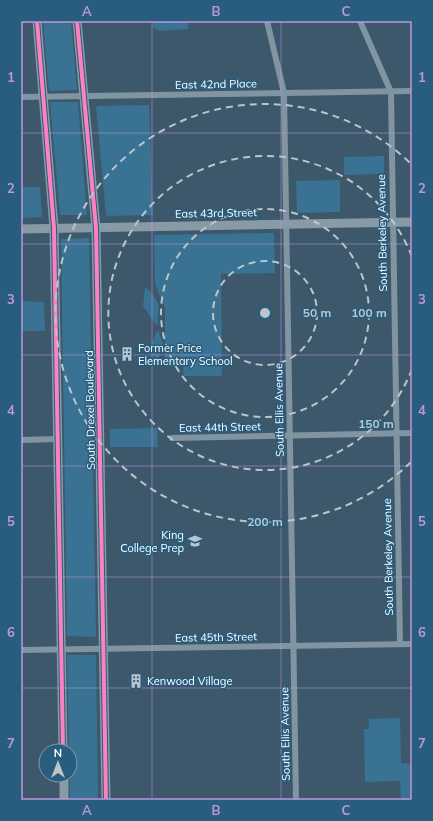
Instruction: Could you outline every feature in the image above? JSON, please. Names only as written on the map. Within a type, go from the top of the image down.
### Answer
[{"type":"street","points":[[37,21],[54,228],[63,743]]},
{"type":"street","name":"South Drexel Boulevard","points":[[77,21],[96,228],[106,800]]},
{"type":"street","name":"South Ellis Avenue","points":[[266,21],[284,93],[296,800]]},
{"type":"street","name":"South Berkeley Avenue","points":[[360,21],[390,92],[400,644]]},
{"type":"street","name":"East 42nd Place","points":[[21,97],[412,91]]},
{"type":"street","name":"East 43rd Street","points":[[21,229],[412,222]]},
{"type":"street","name":"East 44th Street","points":[[172,438],[412,433]]},
{"type":"street","points":[[21,440],[57,439]]},
{"type":"street","name":"East 45th Street","points":[[21,650],[412,644]]},
{"type":"street","points":[[64,783],[64,800]]},
{"type":"shaded area","points":[[43,21],[71,21],[77,90],[49,91]]},
{"type":"shaded area","points":[[153,21],[187,21],[189,29],[160,31],[153,27]]},
{"type":"shaded area","points":[[50,102],[78,102],[87,215],[60,215]]},
{"type":"shaded area","points":[[149,105],[153,215],[106,216],[96,106]]},
{"type":"shaded area","points":[[384,156],[384,174],[344,175],[344,157]]},
{"type":"shaded area","points":[[340,180],[340,212],[297,213],[296,181]]},
{"type":"shaded area","points":[[21,187],[40,187],[42,217],[21,218]]},
{"type":"shaded area","points":[[274,233],[275,273],[221,274],[222,376],[184,376],[183,366],[165,366],[165,308],[155,284],[154,235]]},
{"type":"shaded area","points":[[89,238],[96,637],[67,636],[61,239]]},
{"type":"shaded area","points":[[145,287],[157,300],[159,313],[157,326],[143,306]]},
{"type":"shaded area","points":[[21,301],[44,302],[45,331],[21,331]]},
{"type":"shaded area","points":[[158,330],[163,344],[158,360],[150,353],[149,348]]},
{"type":"shaded area","points":[[157,428],[158,447],[110,447],[110,429]]},
{"type":"shaded area","points":[[67,655],[96,655],[98,800],[70,800],[70,783],[78,783],[78,743],[69,743]]},
{"type":"shaded area","points":[[400,718],[401,763],[412,764],[412,800],[401,800],[400,781],[365,782],[364,729],[369,729],[369,719]]},
{"type":"cycle path","points":[[37,21],[54,228],[63,743]]},
{"type":"cycle path","points":[[77,21],[96,228],[106,800]]},
{"type":"place","name":"Former Price Elementary School","points":[[127,354]]},
{"type":"place","name":"King College Prep","points":[[195,541]]},
{"type":"place","name":"Kenwood Village","points":[[136,681]]}]
